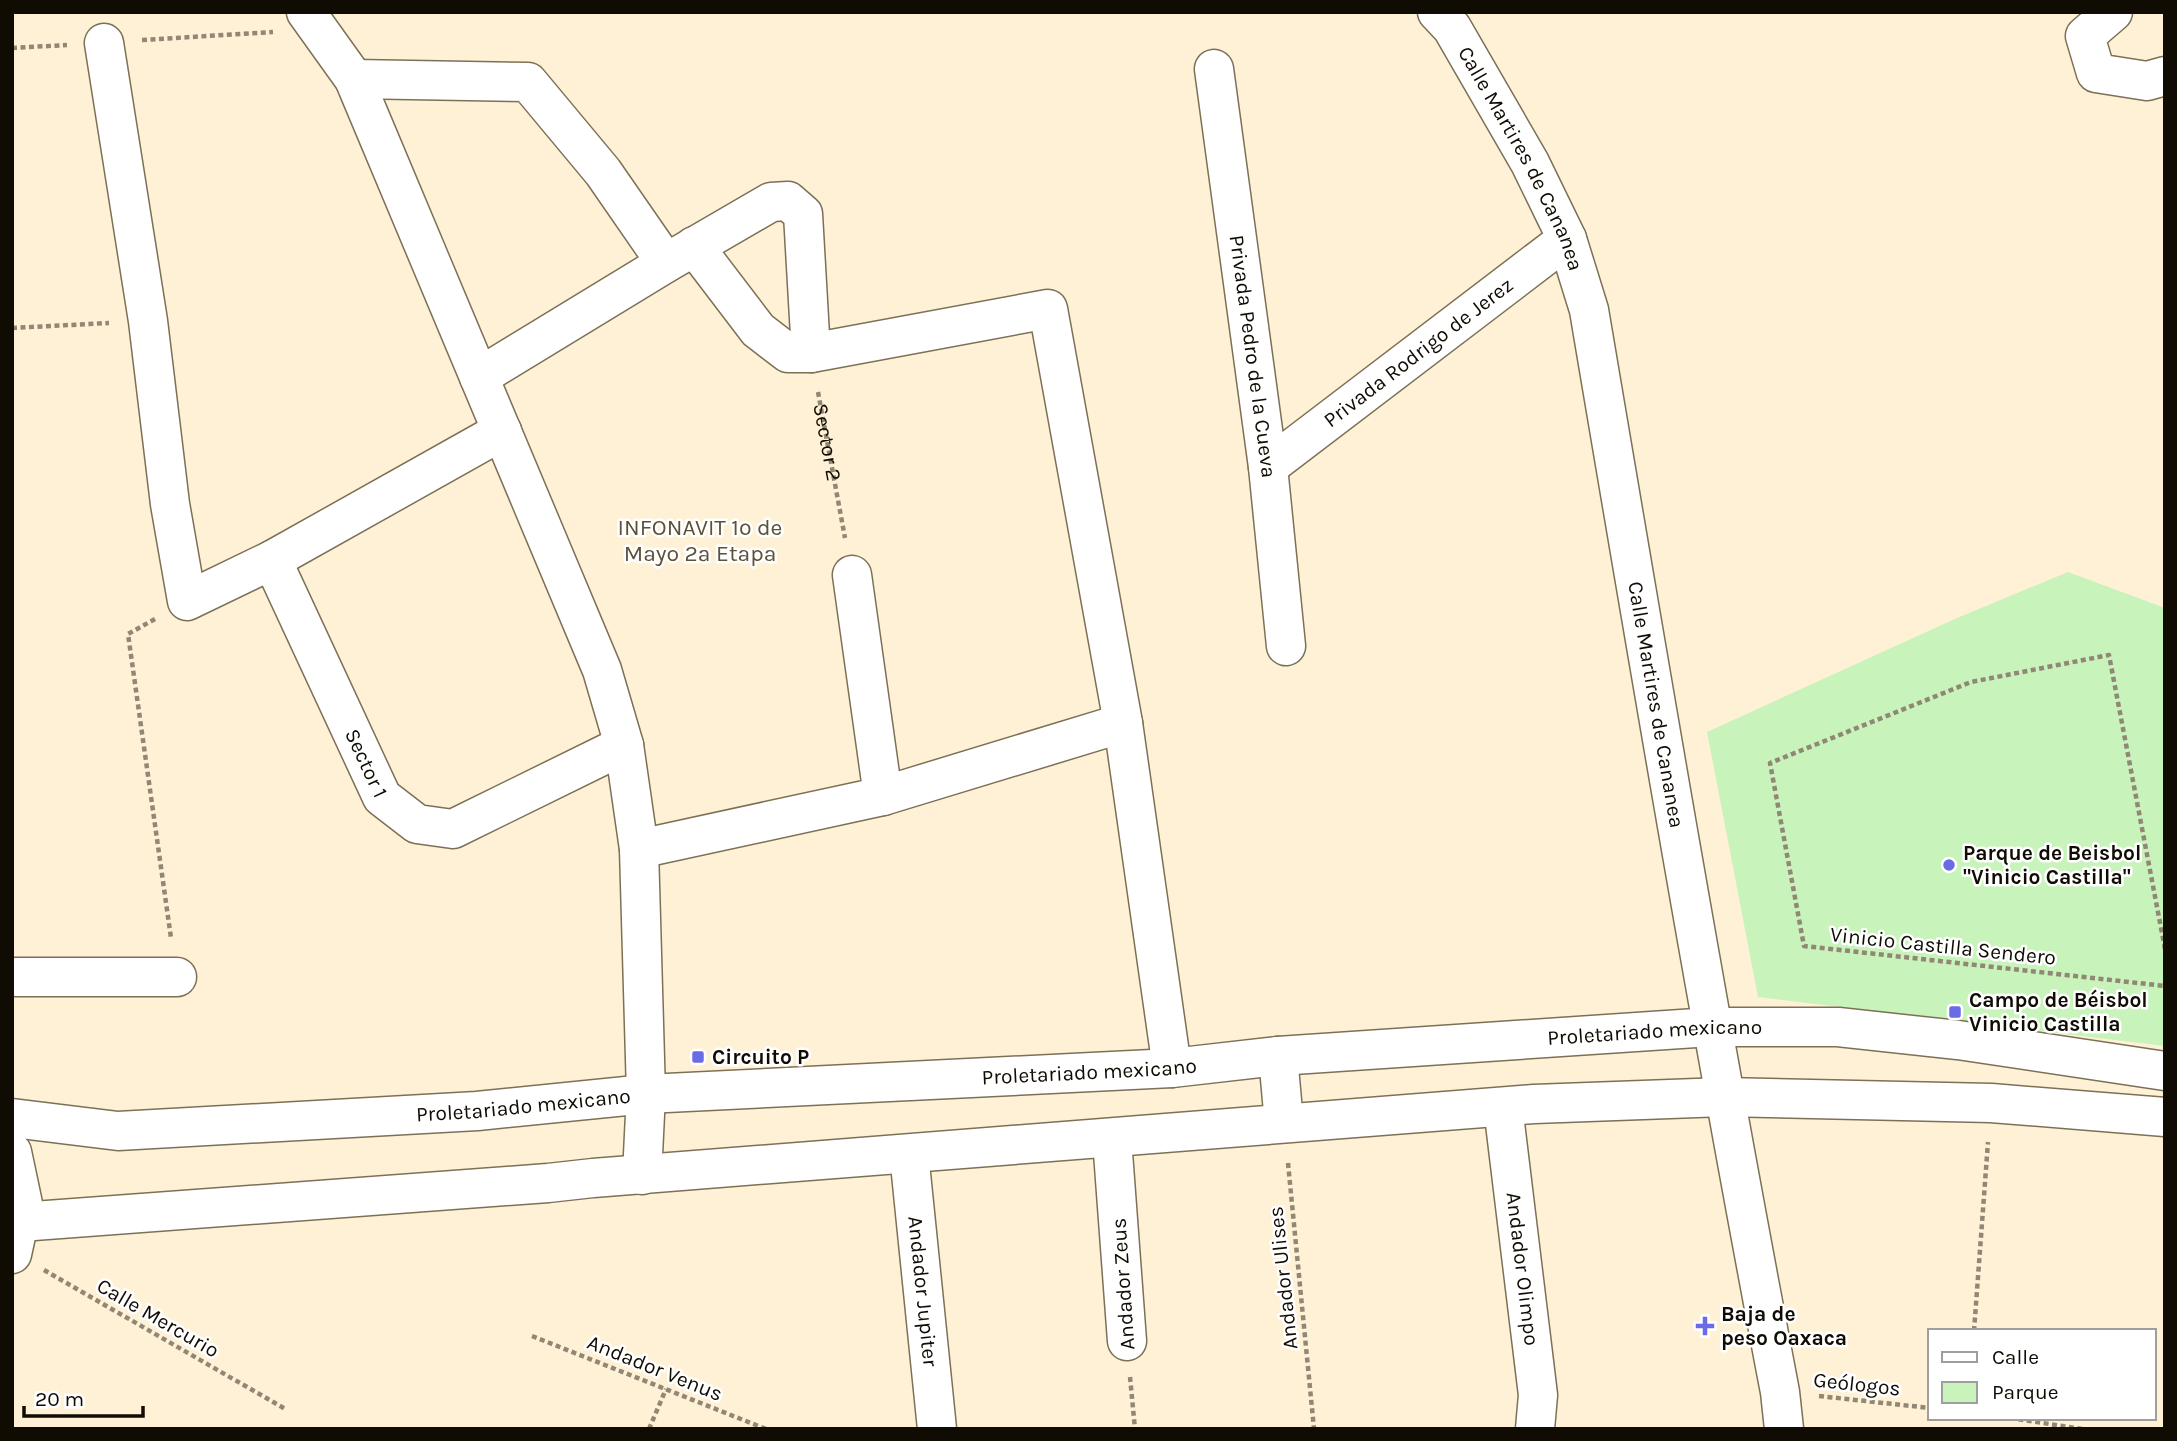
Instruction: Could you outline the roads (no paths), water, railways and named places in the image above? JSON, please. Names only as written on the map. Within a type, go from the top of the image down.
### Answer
[{"type":"street","name":"Calle Martires de Cananea","points":[[1437,12],[1452,28],[1530,163],[1567,239],[1589,310],[1711,1027],[1782,1410]]},
{"type":"street","points":[[2113,12],[2085,36],[2096,73],[2147,81],[2165,76]]},
{"type":"street","points":[[312,20],[354,79],[602,670],[624,745],[639,849],[646,1094],[642,1175]]},
{"type":"street","points":[[104,43],[148,321],[170,503],[187,601],[272,561],[502,431]]},
{"type":"street","name":"Privada Pedro de la Cueva","points":[[1214,69],[1268,467],[1286,646]]},
{"type":"street","points":[[354,79],[528,82],[603,172],[680,254],[758,330],[788,353],[811,353],[1048,309],[1123,723],[1172,1068]]},
{"type":"street","points":[[479,377],[680,254],[771,202],[788,201],[803,214],[811,353]]},
{"type":"street","name":"Privada Rodrigo de Jerez","points":[[1268,467],[1567,239]]},
{"type":"street","name":"Sector 1","points":[[272,561],[382,796],[418,824],[453,830],[624,745]]},
{"type":"street","points":[[852,575],[883,796]]},
{"type":"street","points":[[639,849],[883,796],[1123,723]]},
{"type":"street","points":[[12,977],[177,977]]},
{"type":"street","name":"Proletariado mexicano","points":[[12,1118],[118,1131],[477,1111],[646,1094],[1172,1068],[1278,1056],[1711,1027],[1838,1027],[1958,1040],[2165,1070]]},
{"type":"street","points":[[1278,1056],[1284,1124]]},
{"type":"street","points":[[12,1152],[23,1204],[15,1243],[642,1175],[1503,1107],[1724,1097],[1991,1102],[2165,1117]]},
{"type":"street","name":"Andador Olimpo","points":[[1503,1107],[1538,1395],[1535,1429]]},
{"type":"street","name":"Andador Zeus","points":[[1112,1139],[1127,1342]]},
{"type":"street","name":"Andador Jupiter","points":[[909,1154],[937,1429]]},
{"type":"place","name":"Parque de Beisbol \"Vinicio Castilla\"","points":[[1949,865]]},
{"type":"place","name":"Campo de Béisbol Vinicio Castilla","points":[[1955,1012]]},
{"type":"place","name":"Circuito P","points":[[698,1057]]},
{"type":"place","name":"Baja de peso Oaxaca","points":[[1705,1326]]},
{"type":"district","name":"INFONAVIT 1º de Mayo 2ª Etapa","points":[[700,540]]}]
